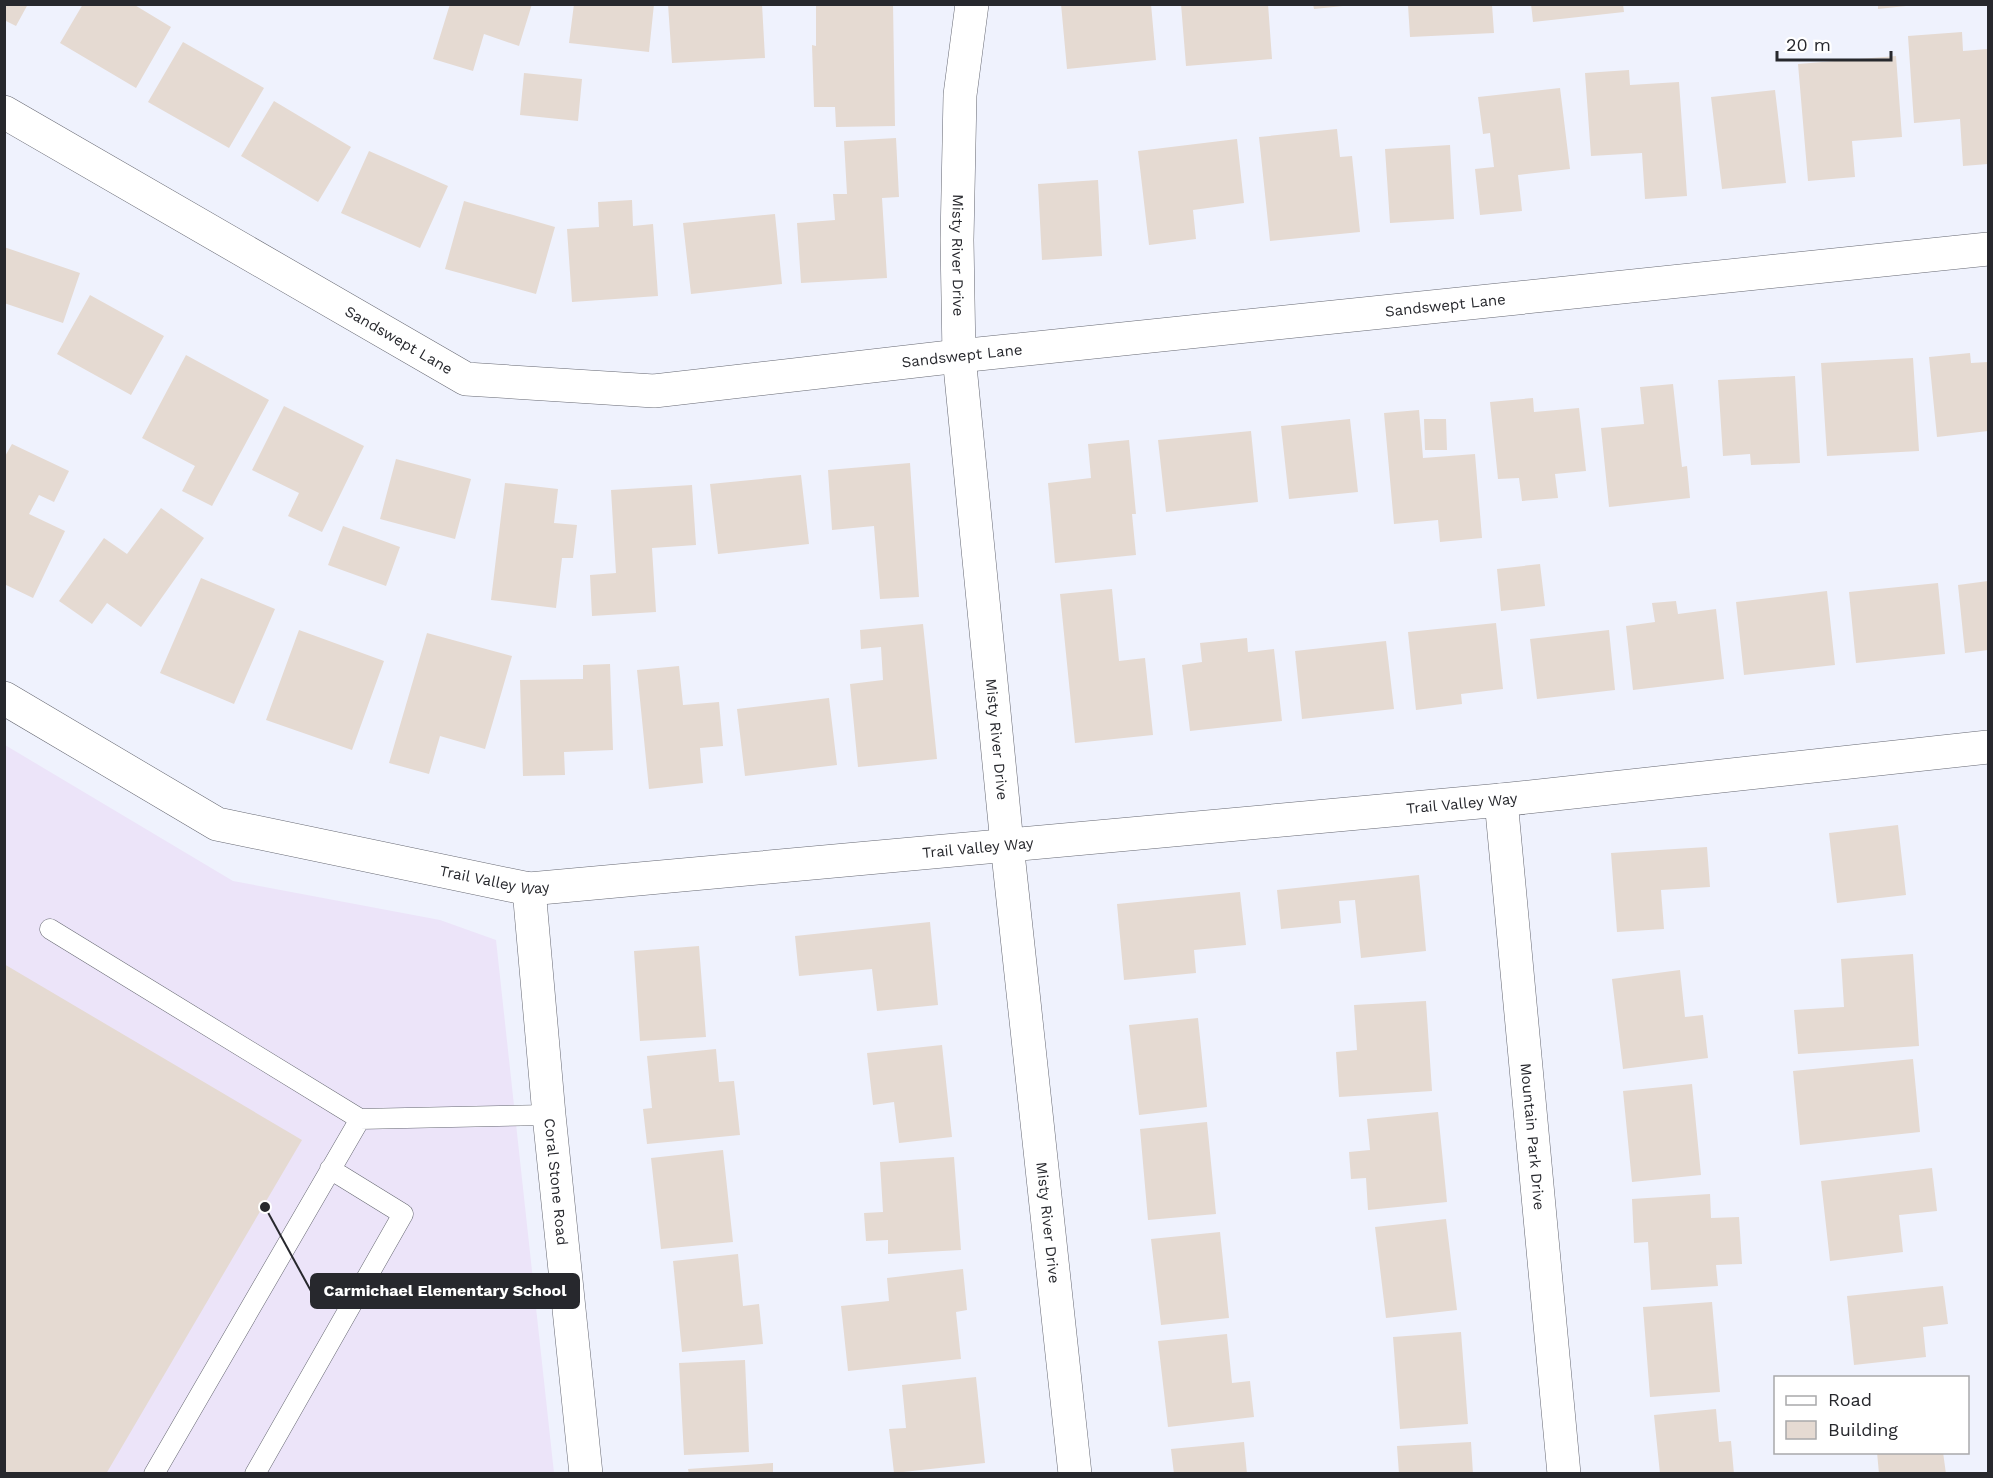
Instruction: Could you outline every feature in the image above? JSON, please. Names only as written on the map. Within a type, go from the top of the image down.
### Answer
[{"type":"street","name":"Misty River Drive","points":[[972,4],[960,95],[957,240],[959,356],[1007,844],[1075,1473]]},
{"type":"street","name":"Sandswept Lane","points":[[4,112],[466,378],[654,391],[959,356],[1989,249]]},
{"type":"street","name":"Trail Valley Way","points":[[4,698],[218,824],[529,889],[1501,800],[1989,747]]},
{"type":"street","name":"Mountain Park Drive","points":[[1501,800],[1564,1473]]},
{"type":"street","name":"Coral Stone Road","points":[[529,889],[549,1116],[586,1473]]},
{"type":"lane","points":[[50,929],[360,1119],[549,1116]]},
{"type":"lane","points":[[154,1473],[360,1119]]},
{"type":"lane","points":[[255,1473],[403,1214],[330,1169]]},
{"type":"shaded area","points":[[5,745],[233,881],[440,920],[496,940],[554,1473],[5,1474]]},
{"type":"building","points":[[4,4],[28,4],[16,26],[4,20]]},
{"type":"building","points":[[83,4],[133,4],[171,27],[136,88],[60,43]]},
{"type":"building","points":[[450,4],[532,4],[519,46],[484,34],[473,71],[433,59]]},
{"type":"building","points":[[574,4],[654,4],[649,52],[569,43]]},
{"type":"building","points":[[668,4],[762,4],[765,58],[672,63]]},
{"type":"building","points":[[816,4],[893,4],[895,126],[836,127],[835,107],[814,107],[812,45],[816,46]]},
{"type":"building","points":[[1061,4],[1151,4],[1156,60],[1067,69]]},
{"type":"building","points":[[1181,4],[1268,4],[1272,59],[1186,66]]},
{"type":"building","points":[[1313,4],[1343,4],[1343,6],[1314,9]]},
{"type":"building","points":[[1531,4],[1623,4],[1624,12],[1533,22]]},
{"type":"building","points":[[1878,4],[1906,4],[1906,6],[1878,9]]},
{"type":"building","points":[[1408,5],[1492,5],[1494,33],[1410,37]]},
{"type":"building","points":[[1962,32],[1963,51],[1988,49],[1988,164],[1963,166],[1960,119],[1914,123],[1908,36]]},
{"type":"building","points":[[183,42],[264,88],[229,148],[148,102]]},
{"type":"building","points":[[1896,56],[1902,137],[1852,141],[1855,177],[1808,181],[1798,64]]},
{"type":"building","points":[[1629,70],[1630,85],[1679,82],[1687,196],[1645,199],[1642,153],[1591,156],[1585,73]]},
{"type":"building","points":[[524,73],[582,79],[578,121],[520,115]]},
{"type":"building","points":[[1560,88],[1570,169],[1518,175],[1522,211],[1480,215],[1475,169],[1494,167],[1490,133],[1483,134],[1478,97]]},
{"type":"building","points":[[1775,90],[1786,183],[1722,189],[1711,97]]},
{"type":"building","points":[[274,101],[351,147],[318,202],[241,156]]},
{"type":"building","points":[[1337,129],[1340,157],[1352,156],[1360,232],[1270,241],[1259,137]]},
{"type":"building","points":[[896,138],[899,197],[882,198],[887,278],[801,283],[797,223],[835,220],[833,194],[847,194],[844,141]]},
{"type":"building","points":[[1237,139],[1244,203],[1193,210],[1196,239],[1149,245],[1138,151]]},
{"type":"building","points":[[1450,145],[1454,219],[1390,223],[1385,149]]},
{"type":"building","points":[[369,151],[448,186],[420,248],[341,213]]},
{"type":"building","points":[[1098,180],[1102,256],[1042,260],[1038,184]]},
{"type":"building","points":[[632,200],[633,226],[653,224],[658,296],[572,302],[567,229],[599,227],[598,202]]},
{"type":"building","points":[[464,201],[555,227],[536,294],[445,269]]},
{"type":"building","points":[[775,214],[782,284],[691,294],[683,223]]},
{"type":"building","points":[[4,247],[80,273],[63,323],[4,303]]},
{"type":"building","points":[[90,295],[164,336],[131,395],[57,354]]},
{"type":"building","points":[[1970,353],[1971,363],[1988,362],[1988,431],[1937,437],[1929,357]]},
{"type":"building","points":[[186,355],[269,400],[212,506],[182,491],[195,466],[142,438]]},
{"type":"building","points":[[1913,358],[1919,451],[1827,456],[1821,363]]},
{"type":"building","points":[[1795,376],[1800,463],[1751,465],[1750,454],[1723,456],[1718,380]]},
{"type":"building","points":[[1673,384],[1682,467],[1687,466],[1690,498],[1609,507],[1601,428],[1644,424],[1640,387]]},
{"type":"building","points":[[1533,398],[1534,412],[1579,408],[1586,471],[1555,474],[1558,498],[1522,501],[1519,478],[1498,479],[1490,402]]},
{"type":"building","points":[[284,406],[364,446],[322,532],[288,516],[299,493],[252,470]]},
{"type":"building","points":[[1419,410],[1423,458],[1475,454],[1482,538],[1440,542],[1438,520],[1394,524],[1384,413]]},
{"type":"building","points":[[1350,419],[1358,492],[1289,499],[1281,426]]},
{"type":"building","points":[[1424,419],[1446,419],[1447,450],[1425,450]]},
{"type":"building","points":[[1251,431],[1258,502],[1166,512],[1158,440]]},
{"type":"building","points":[[1129,440],[1136,514],[1132,514],[1136,555],[1055,563],[1048,483],[1091,478],[1088,444]]},
{"type":"building","points":[[12,444],[69,471],[54,502],[39,495],[29,514],[65,531],[33,598],[4,584],[4,458]]},
{"type":"building","points":[[396,459],[471,479],[455,539],[380,519]]},
{"type":"building","points":[[910,463],[919,597],[880,599],[874,526],[832,530],[828,470]]},
{"type":"building","points":[[801,475],[809,544],[718,554],[710,484]]},
{"type":"building","points":[[505,483],[558,489],[554,523],[577,525],[573,558],[562,558],[556,608],[491,600]]},
{"type":"building","points":[[692,485],[696,545],[652,548],[656,612],[592,616],[590,575],[616,573],[611,490]]},
{"type":"building","points":[[161,508],[204,538],[141,627],[107,603],[92,624],[59,601],[104,538],[127,554]]},
{"type":"building","points":[[343,526],[400,547],[386,586],[328,565]]},
{"type":"building","points":[[1540,564],[1545,606],[1501,611],[1497,569]]},
{"type":"building","points":[[201,578],[275,609],[234,704],[160,673]]},
{"type":"building","points":[[1988,581],[1988,650],[1965,653],[1958,585]]},
{"type":"building","points":[[1938,583],[1945,654],[1856,663],[1849,592]]},
{"type":"building","points":[[1112,589],[1119,661],[1145,658],[1153,735],[1075,743],[1060,594]]},
{"type":"building","points":[[1827,591],[1835,665],[1744,675],[1736,602]]},
{"type":"building","points":[[1676,601],[1678,614],[1716,609],[1724,679],[1633,690],[1626,626],[1655,622],[1652,603]]},
{"type":"building","points":[[1496,623],[1503,689],[1461,694],[1462,704],[1416,710],[1408,632]]},
{"type":"building","points":[[923,624],[937,759],[858,767],[850,684],[883,680],[881,647],[861,649],[860,630]]},
{"type":"building","points":[[299,630],[384,661],[352,750],[266,720]]},
{"type":"building","points":[[1609,630],[1615,690],[1537,699],[1530,639]]},
{"type":"building","points":[[427,633],[512,656],[485,749],[440,736],[429,774],[389,763]]},
{"type":"building","points":[[1247,638],[1248,652],[1274,649],[1282,721],[1190,731],[1182,665],[1202,662],[1200,643]]},
{"type":"building","points":[[1386,641],[1394,709],[1302,719],[1295,651]]},
{"type":"building","points":[[610,664],[613,750],[564,752],[565,775],[523,776],[520,680],[583,679],[583,665]]},
{"type":"building","points":[[679,666],[683,705],[719,702],[723,746],[700,748],[703,783],[649,789],[637,670]]},
{"type":"building","points":[[829,698],[837,765],[745,776],[737,709]]},
{"type":"building","points":[[1898,825],[1906,895],[1837,903],[1829,833]]},
{"type":"building","points":[[1707,847],[1710,887],[1661,890],[1664,929],[1617,932],[1611,853]]},
{"type":"building","points":[[1419,875],[1426,951],[1361,958],[1355,900],[1339,901],[1341,923],[1281,929],[1277,890]]},
{"type":"building","points":[[1240,892],[1246,945],[1194,950],[1196,973],[1124,980],[1117,904]]},
{"type":"building","points":[[930,922],[938,1005],[877,1011],[872,969],[799,976],[795,936]]},
{"type":"building","points":[[699,946],[706,1037],[640,1041],[634,951]]},
{"type":"building","points":[[1913,954],[1919,1046],[1798,1054],[1794,1010],[1844,1007],[1841,959]]},
{"type":"building","points":[[4,964],[302,1140],[106,1474],[4,1474]]},
{"type":"building","points":[[1680,970],[1685,1017],[1703,1015],[1708,1058],[1623,1069],[1612,979]]},
{"type":"building","points":[[1426,1001],[1432,1091],[1339,1097],[1336,1052],[1357,1050],[1354,1005]]},
{"type":"building","points":[[1198,1018],[1207,1107],[1139,1115],[1129,1025]]},
{"type":"building","points":[[942,1045],[952,1137],[899,1143],[894,1102],[873,1105],[867,1053]]},
{"type":"building","points":[[716,1049],[719,1082],[734,1081],[740,1135],[647,1144],[643,1109],[652,1108],[647,1056]]},
{"type":"building","points":[[1913,1059],[1920,1132],[1800,1145],[1793,1071]]},
{"type":"building","points":[[1692,1084],[1701,1175],[1632,1182],[1623,1091]]},
{"type":"building","points":[[1438,1112],[1447,1202],[1368,1210],[1366,1178],[1351,1179],[1349,1152],[1370,1150],[1367,1119]]},
{"type":"building","points":[[1207,1122],[1216,1214],[1148,1220],[1140,1129]]},
{"type":"building","points":[[723,1150],[733,1242],[661,1249],[651,1158]]},
{"type":"building","points":[[954,1157],[961,1250],[888,1254],[888,1240],[866,1241],[864,1213],[883,1212],[880,1162]]},
{"type":"building","points":[[1932,1168],[1937,1211],[1899,1215],[1903,1252],[1830,1261],[1821,1181]]},
{"type":"building","points":[[1710,1194],[1711,1218],[1739,1217],[1742,1264],[1716,1265],[1718,1286],[1651,1290],[1648,1242],[1634,1243],[1632,1199]]},
{"type":"building","points":[[1446,1219],[1457,1310],[1386,1318],[1375,1227]]},
{"type":"building","points":[[1220,1232],[1229,1318],[1161,1325],[1151,1239]]},
{"type":"building","points":[[738,1254],[743,1306],[759,1304],[763,1344],[682,1352],[673,1261]]},
{"type":"building","points":[[963,1269],[967,1310],[956,1312],[961,1359],[848,1371],[841,1306],[889,1301],[887,1278]]},
{"type":"building","points":[[1943,1286],[1948,1324],[1923,1327],[1926,1357],[1854,1365],[1847,1296]]},
{"type":"building","points":[[1712,1302],[1720,1392],[1650,1397],[1643,1307]]},
{"type":"building","points":[[1461,1332],[1468,1424],[1400,1429],[1393,1337]]},
{"type":"building","points":[[1227,1334],[1232,1383],[1250,1381],[1254,1417],[1168,1427],[1158,1341]]},
{"type":"building","points":[[745,1360],[749,1452],[684,1455],[679,1363]]},
{"type":"building","points":[[976,1377],[985,1463],[894,1473],[889,1429],[906,1428],[902,1385]]},
{"type":"building","points":[[1716,1409],[1719,1442],[1731,1441],[1734,1474],[1660,1474],[1654,1415]]},
{"type":"building","points":[[1244,1442],[1247,1474],[1174,1474],[1171,1449]]},
{"type":"building","points":[[1471,1442],[1473,1474],[1399,1474],[1397,1446]]},
{"type":"building","points":[[1877,1454],[1943,1454],[1946,1474],[1879,1474]]},
{"type":"building","points":[[773,1463],[773,1474],[689,1474],[688,1469]]},
{"type":"place","name":"Carmichael Elementary School","points":[[265,1207]]}]
